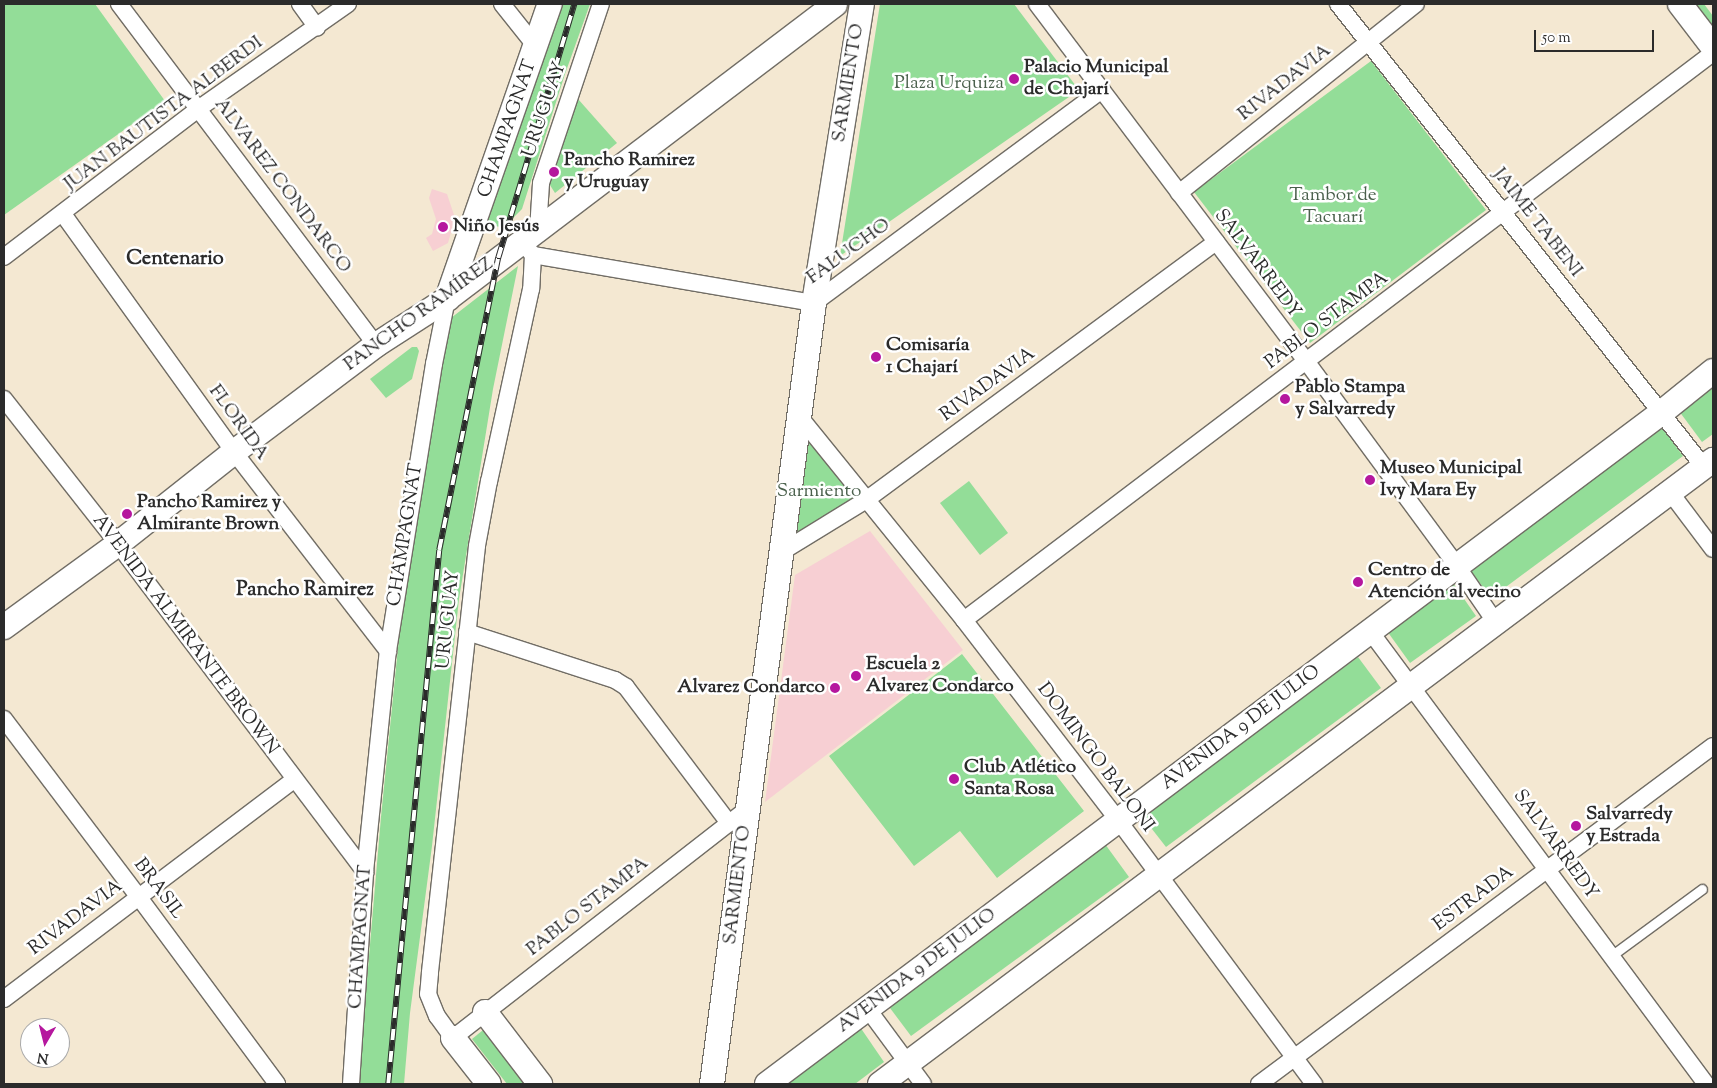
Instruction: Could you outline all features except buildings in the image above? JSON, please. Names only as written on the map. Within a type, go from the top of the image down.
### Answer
[{"type":"street","name":"ALVAREZ CONDARCO","points":[[119,4],[376,345]]},
{"type":"street","points":[[300,4],[317,27]]},
{"type":"street","name":"JUAN BAUTISTA ALBERDI","points":[[4,257],[63,214],[198,109],[348,4]]},
{"type":"street","points":[[502,4],[536,48]]},
{"type":"street","name":"CHAMPAGNAT","points":[[351,1084],[365,872],[388,650],[434,364],[447,299],[550,4]]},
{"type":"street","name":"URUGUAY","points":[[453,1038],[437,1016],[428,994],[479,536],[489,480],[530,289],[531,243],[541,183],[601,4]]},
{"type":"street","name":"PANCHO RAMÍREZ","points":[[4,627],[118,544],[234,452],[376,345],[447,299],[498,258],[531,243],[836,4]]},
{"type":"street","name":"SARMIENTO","points":[[712,1084],[814,303],[862,4]]},
{"type":"street","name":"SALVARREDY","points":[[1037,4],[1306,362],[1457,566],[1496,623]]},
{"type":"street","name":"JAIME TABENI","points":[[1338,4],[1661,413],[1709,463]]},
{"type":"street","name":"RIVADAVIA","points":[[1179,193],[1416,4]]},
{"type":"street","points":[[1680,4],[1713,46]]},
{"type":"street","name":"PABLO STAMPA","points":[[964,620],[1713,53]]},
{"type":"street","name":"FALUCHO","points":[[531,243],[814,303],[1102,90]]},
{"type":"street","name":"FLORIDA","points":[[63,214],[234,452],[388,650]]},
{"type":"street","name":"RIVADAVIA","points":[[780,553],[866,500],[1216,242]]},
{"type":"street","name":"AVENIDA 9 DE JULIO","points":[[767,1084],[1661,413],[1713,371]]},
{"type":"street","name":"AVENIDA ALMIRANTE BROWN","points":[[4,399],[118,544],[365,872]]},
{"type":"street","name":"DOMINGO BALONI","points":[[799,416],[964,620],[1118,820],[1314,1084]]},
{"type":"street","points":[[880,1084],[1709,463]]},
{"type":"street","points":[[1670,492],[1713,549]]},
{"type":"street","name":"SALVARREDY","points":[[1370,631],[1706,1084]]},
{"type":"street","points":[[467,632],[615,680],[626,687],[729,823]]},
{"type":"street","name":"BRASIL","points":[[4,719],[277,1084]]},
{"type":"street","name":"ESTRADA","points":[[1259,1084],[1713,746]]},
{"type":"street","name":"RIVADAVIA","points":[[4,999],[294,780]]},
{"type":"street","name":"PABLO STAMPA","points":[[453,1038],[748,808]]},
{"type":"street","points":[[867,1008],[923,1084]]},
{"type":"street","points":[[485,1012],[540,1084]]},
{"type":"street","points":[[453,1038],[489,1084]]},
{"type":"lane","points":[[1610,956],[1702,889]]},
{"type":"shaded area","name":"Niño Jesús","points":[[432,189],[447,194],[455,218],[448,243],[433,251],[426,238],[432,234],[436,219],[429,198]]},
{"type":"shaded area","name":"Escuela 2 Alvarez Condarco","points":[[870,531],[963,650],[765,802],[795,575]]},
{"type":"green space","points":[[4,4],[95,4],[165,101],[4,215]]},
{"type":"green space","points":[[552,4],[590,4],[565,74],[522,209],[504,227],[491,226],[482,214]]},
{"type":"green space","name":"Plaza Urquiza","points":[[880,4],[1014,4],[1079,90],[840,256]]},
{"type":"green space","points":[[1687,4],[1704,4],[1713,16],[1713,37]]},
{"type":"green space","name":"Tambor de Tacuarí","points":[[1371,61],[1486,210],[1310,343],[1194,192]]},
{"type":"green space","points":[[578,99],[617,143],[555,193],[548,182]]},
{"type":"green space","points":[[518,266],[493,389],[459,599],[432,846],[410,1013],[404,1084],[358,1084],[381,817],[405,578],[451,318]]},
{"type":"green space","points":[[412,347],[417,347],[419,351],[412,379],[386,398],[370,379]]},
{"type":"green space","points":[[1713,386],[1713,434],[1702,442],[1679,411]]},
{"type":"green space","name":"Sarmiento","points":[[800,424],[861,498],[784,547]]},
{"type":"green space","points":[[1660,425],[1683,456],[1491,598],[1468,567]]},
{"type":"green space","points":[[969,481],[1008,533],[980,555],[940,503]]},
{"type":"green space","points":[[1453,583],[1476,616],[1410,663],[1387,631]]},
{"type":"green space","name":"Club Atlético Santa Rosa","points":[[962,654],[1084,811],[997,878],[960,831],[914,866],[829,756]]},
{"type":"green space","points":[[1358,657],[1381,688],[1166,847],[1141,815]]},
{"type":"green space","points":[[1105,844],[1129,877],[911,1036],[887,1004]]},
{"type":"green space","points":[[488,1026],[532,1084],[507,1084],[472,1039]]},
{"type":"green space","points":[[860,1027],[884,1062],[855,1084],[783,1084]]},
{"type":"railway","points":[[388,1084],[439,550],[498,258],[574,4]]},
{"type":"place","name":"Palacio Municipal de Chajarí","points":[[1014,79]]},
{"type":"place","name":"Pancho Ramirez y Uruguay","points":[[554,172]]},
{"type":"place","name":"Niño Jesús","points":[[443,227]]},
{"type":"place","name":"Comisaría 1 Chajarí","points":[[876,357]]},
{"type":"place","name":"Pablo Stampa y Salvarredy","points":[[1285,399]]},
{"type":"place","name":"Museo Municipal Ivy Mara Ey","points":[[1370,480]]},
{"type":"place","name":"Pancho Ramirez y Almirante Brown","points":[[127,514]]},
{"type":"place","name":"Centro de Atención al vecino","points":[[1358,582]]},
{"type":"place","name":"Escuela 2 Alvarez Condarco","points":[[856,676]]},
{"type":"place","name":"Alvarez Condarco","points":[[835,688]]},
{"type":"place","name":"Club Atlético Santa Rosa","points":[[954,779]]},
{"type":"place","name":"Salvarredy y Estrada","points":[[1576,826]]},
{"type":"district","name":"Centenario","points":[[175,259]]},
{"type":"district","name":"Pancho Ramirez","points":[[305,590]]}]
